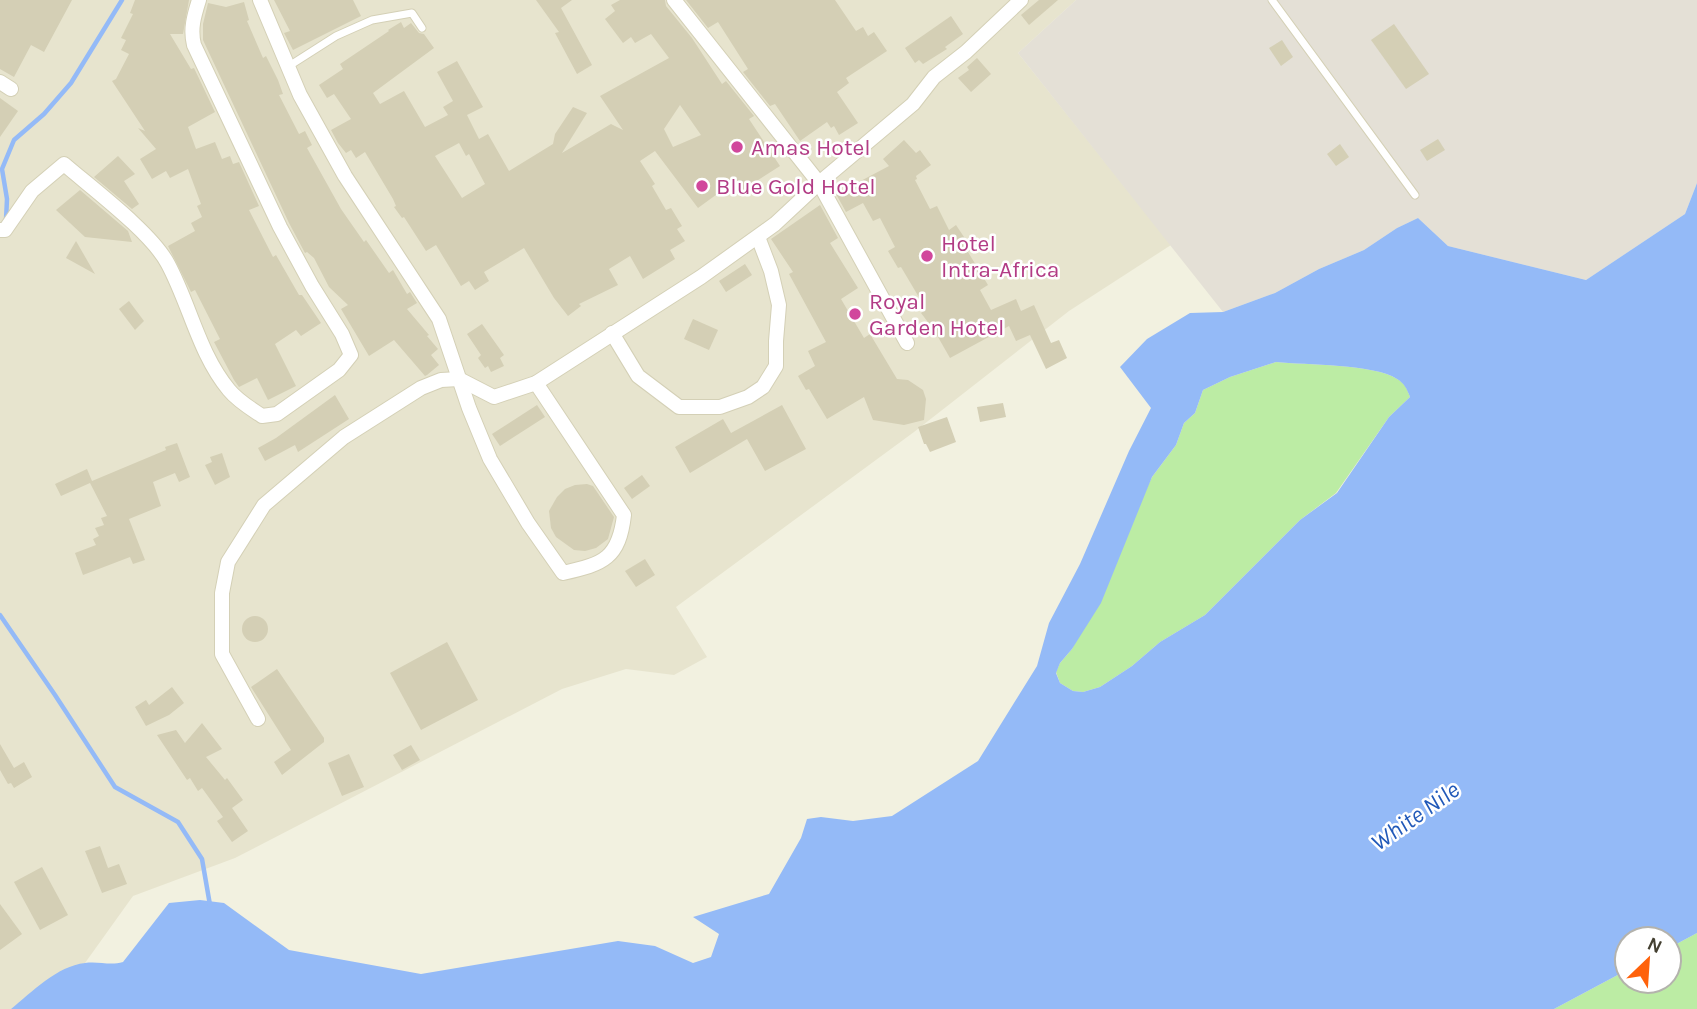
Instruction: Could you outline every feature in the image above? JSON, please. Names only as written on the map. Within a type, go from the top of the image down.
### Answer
[{"type":"street","points":[[0,229],[5,230],[32,191],[64,164],[146,237],[168,263],[202,344],[227,388],[238,400],[262,416],[277,414],[339,370],[351,355],[342,334],[280,227],[194,45],[191,34],[199,0]]},
{"type":"street","points":[[260,0],[300,95],[345,176],[439,318],[490,459],[528,523],[564,573],[587,568],[610,555],[621,537],[624,514],[536,383]]},
{"type":"street","points":[[674,0],[818,183],[907,343]]},
{"type":"street","points":[[258,719],[222,654],[222,593],[228,562],[264,505],[324,453],[421,388],[441,380],[459,379],[494,397],[536,383],[758,237],[913,104],[934,77],[966,52],[1021,0]]},
{"type":"street","points":[[612,334],[638,376],[679,407],[720,407],[748,397],[763,387],[776,366],[779,304],[771,271],[758,237]]},
{"type":"lane","points":[[1272,0],[1415,195]]},
{"type":"lane","points":[[289,66],[336,36],[372,20],[412,13],[422,28]]},
{"type":"shaded area","points":[[0,0],[1076,0],[1018,53],[1171,245],[1069,311],[914,432],[676,607],[707,657],[674,675],[626,669],[562,689],[235,858],[133,896],[85,963],[60,972],[11,1009],[0,1009]]},
{"type":"shaded area","points":[[1076,0],[1697,0],[1697,183],[1685,214],[1586,280],[1448,246],[1418,218],[1397,228],[1364,250],[1319,269],[1275,293],[1223,312],[1018,53]]},
{"type":"green space","points":[[1276,362],[1373,370],[1400,381],[1410,397],[1389,417],[1336,493],[1300,520],[1205,615],[1160,642],[1132,666],[1100,687],[1083,692],[1073,691],[1060,683],[1056,672],[1060,663],[1072,649],[1152,477],[1176,445],[1184,423],[1195,413],[1203,390],[1230,377]]},
{"type":"green space","points":[[1697,933],[1697,1009],[1554,1009],[1613,977],[1613,995],[1683,995],[1683,940]]},
{"type":"water","name":"White Nile","points":[[1697,183],[1697,933],[1683,940],[1683,925],[1613,925],[1613,977],[1554,1009],[11,1009],[45,981],[65,969],[85,963],[123,962],[169,903],[200,900],[224,903],[289,950],[421,974],[618,941],[655,946],[693,963],[711,957],[719,934],[693,917],[769,894],[801,838],[807,819],[821,817],[853,821],[892,816],[978,761],[1037,666],[1049,623],[1080,564],[1129,451],[1151,408],[1120,367],[1147,339],[1190,313],[1223,312],[1275,293],[1319,269],[1364,250],[1397,228],[1418,218],[1448,246],[1586,280],[1685,214]],"holes":[[[1276,362],[1339,366],[1387,374],[1402,382],[1410,397],[1389,417],[1337,493],[1300,520],[1205,615],[1160,642],[1132,666],[1100,687],[1083,692],[1073,691],[1060,683],[1056,673],[1060,663],[1101,603],[1152,477],[1176,445],[1184,423],[1195,413],[1203,390],[1230,377]]]},
{"type":"building","points":[[0,0],[72,0],[44,52],[31,45],[14,77],[0,69]]},
{"type":"building","points":[[135,0],[189,0],[183,34],[170,34],[191,69],[194,68],[215,112],[188,127],[196,149],[215,142],[222,159],[230,156],[233,164],[239,162],[259,206],[249,210],[273,257],[276,255],[299,295],[302,295],[321,323],[301,336],[296,330],[275,344],[296,386],[268,400],[257,378],[239,387],[234,380],[214,342],[220,339],[195,290],[191,292],[168,246],[195,231],[191,223],[202,217],[197,206],[201,204],[188,169],[170,178],[166,171],[152,179],[140,159],[156,149],[138,128],[145,131],[112,81],[116,79],[129,54],[121,50],[126,40],[121,38],[133,14],[130,13]]},
{"type":"building","points":[[274,0],[353,0],[361,16],[293,50],[284,33],[290,31]]},
{"type":"building","points":[[536,0],[572,0],[561,8],[592,65],[577,74],[555,33],[559,32]]},
{"type":"building","points":[[620,0],[665,0],[666,6],[692,38],[722,84],[726,81],[754,116],[749,119],[780,166],[741,191],[735,181],[698,208],[655,151],[640,161],[655,184],[652,186],[666,210],[671,208],[682,226],[677,229],[685,241],[670,250],[675,259],[643,279],[630,256],[609,269],[618,285],[579,304],[581,306],[568,316],[524,248],[484,272],[489,281],[475,290],[469,281],[461,286],[436,245],[426,251],[404,217],[402,218],[394,207],[396,206],[393,199],[365,152],[356,158],[351,150],[346,153],[338,143],[331,130],[351,119],[334,94],[327,98],[319,85],[343,69],[340,64],[388,30],[401,22],[404,28],[411,23],[419,33],[424,34],[434,48],[373,93],[380,104],[404,91],[425,127],[448,115],[443,107],[453,101],[437,72],[457,61],[483,107],[467,115],[479,139],[488,134],[509,171],[553,144],[555,134],[573,107],[587,113],[562,153],[611,124],[623,130],[600,96],[669,58],[651,34],[635,43],[631,37],[623,43],[605,19],[615,11],[611,5]],"holes":[[[680,105],[701,135],[673,147],[664,129]],[[459,143],[466,156],[469,154],[485,184],[462,198],[435,156]]]},
{"type":"building","points":[[686,0],[835,0],[856,31],[863,27],[868,36],[874,32],[887,51],[846,78],[849,83],[837,92],[858,123],[839,135],[834,126],[831,128],[827,122],[800,141],[775,104],[770,106],[743,72],[748,69],[718,22],[708,28]]},
{"type":"building","points":[[1039,0],[1058,0],[1029,25],[1021,15]]},
{"type":"building","points":[[244,2],[249,20],[247,21],[263,58],[266,56],[278,80],[283,94],[279,95],[299,134],[305,131],[312,145],[307,148],[341,209],[389,273],[393,270],[407,294],[410,292],[417,303],[407,309],[438,349],[431,355],[439,365],[425,376],[394,340],[369,356],[341,309],[348,305],[329,287],[314,258],[305,253],[289,223],[203,40],[203,24],[208,3],[226,7]]},
{"type":"building","points":[[951,16],[963,34],[945,47],[947,49],[923,64],[919,60],[915,63],[905,48]]},
{"type":"building","points":[[1394,24],[1429,74],[1406,89],[1371,40]]},
{"type":"building","points":[[1282,40],[1293,57],[1281,66],[1269,48]]},
{"type":"building","points":[[977,58],[991,74],[971,92],[958,78],[969,70],[967,67]]},
{"type":"building","points":[[0,98],[18,111],[0,137]]},
{"type":"building","points":[[1438,139],[1445,150],[1427,161],[1420,150]]},
{"type":"building","points":[[904,140],[916,153],[920,150],[931,165],[916,176],[915,180],[930,209],[937,206],[949,230],[956,225],[972,249],[968,252],[988,285],[980,290],[991,310],[1016,299],[1021,311],[1034,305],[1051,343],[1059,340],[1067,358],[1046,369],[1030,335],[1016,341],[1009,326],[950,358],[921,313],[925,310],[920,299],[888,251],[895,247],[880,218],[873,221],[863,203],[846,212],[836,194],[889,166],[883,159]]},
{"type":"building","points":[[1340,144],[1349,157],[1336,166],[1327,154]]},
{"type":"building","points":[[118,156],[135,174],[124,181],[139,204],[132,209],[94,177]]},
{"type":"building","points":[[80,190],[128,231],[132,242],[85,237],[56,210]]},
{"type":"building","points":[[820,205],[838,238],[830,243],[858,288],[841,299],[864,338],[870,334],[897,379],[908,380],[923,390],[926,399],[924,420],[904,425],[873,420],[864,397],[827,419],[798,376],[815,366],[808,351],[826,342],[789,274],[793,272],[771,239]]},
{"type":"building","points":[[76,241],[95,274],[66,258]]},
{"type":"building","points":[[745,264],[752,275],[726,292],[719,281]]},
{"type":"building","points":[[129,301],[144,321],[135,330],[119,309]]},
{"type":"building","points":[[693,319],[718,330],[709,350],[684,339]]},
{"type":"building","points":[[482,324],[504,355],[500,358],[504,366],[491,372],[478,358],[481,355],[467,334]]},
{"type":"building","points":[[335,395],[349,419],[298,452],[295,445],[265,461],[258,448]]},
{"type":"building","points":[[1003,403],[1006,417],[980,422],[977,407]]},
{"type":"building","points":[[537,405],[545,417],[500,446],[492,434]]},
{"type":"building","points":[[782,405],[806,449],[765,471],[747,439],[690,473],[675,447],[723,419],[731,433]]},
{"type":"building","points":[[947,417],[956,442],[930,452],[918,427]]},
{"type":"building","points":[[177,443],[190,477],[179,482],[175,473],[153,482],[161,506],[129,519],[145,560],[133,564],[130,557],[83,575],[75,553],[96,545],[93,539],[99,536],[95,528],[104,525],[101,518],[107,516],[90,483],[61,496],[55,484],[87,469],[92,481]]},
{"type":"building","points":[[222,453],[230,477],[215,485],[205,465],[212,462],[210,457]]},
{"type":"building","points":[[642,475],[650,486],[632,499],[624,488]]},
{"type":"building","points":[[587,484],[593,486],[614,517],[608,539],[596,548],[574,550],[556,537],[551,528],[549,511],[565,489]]},
{"type":"building","points":[[645,559],[655,575],[636,587],[625,571]]},
{"type":"building","points":[[255,616],[265,619],[268,629],[265,639],[255,642],[245,639],[242,629],[245,619]]},
{"type":"building","points":[[447,642],[478,700],[421,730],[390,673]]},
{"type":"building","points":[[277,669],[324,738],[324,742],[282,775],[274,762],[291,750],[251,687]]},
{"type":"building","points":[[172,687],[184,703],[169,715],[146,726],[135,707],[146,700],[149,705]]},
{"type":"building","points":[[202,723],[222,749],[206,757],[225,780],[227,778],[243,800],[232,808],[248,831],[232,842],[217,821],[223,817],[202,788],[198,791],[190,778],[187,780],[157,735],[176,730],[185,743]]},
{"type":"building","points":[[0,744],[14,768],[24,762],[32,777],[14,788],[11,783],[8,784],[0,770]]},
{"type":"building","points":[[411,745],[420,760],[402,770],[393,755]]},
{"type":"building","points":[[349,754],[364,787],[342,796],[328,763]]},
{"type":"building","points":[[100,846],[108,868],[119,864],[127,884],[102,893],[85,851]]},
{"type":"building","points":[[42,867],[68,915],[40,930],[14,882]]},
{"type":"building","points":[[0,904],[22,934],[0,950]]},
{"type":"waterway","points":[[6,220],[7,199],[2,169],[14,140],[44,114],[71,83],[122,0]]},
{"type":"waterway","points":[[0,615],[115,787],[178,822],[202,859],[210,905]]},
{"type":"place","name":"Amas Hotel","points":[[737,147]]},
{"type":"place","name":"Blue Gold Hotel","points":[[702,186]]},
{"type":"place","name":"Hotel Intra-Africa","points":[[927,256]]},
{"type":"place","name":"Royal Garden Hotel","points":[[855,314]]}]
